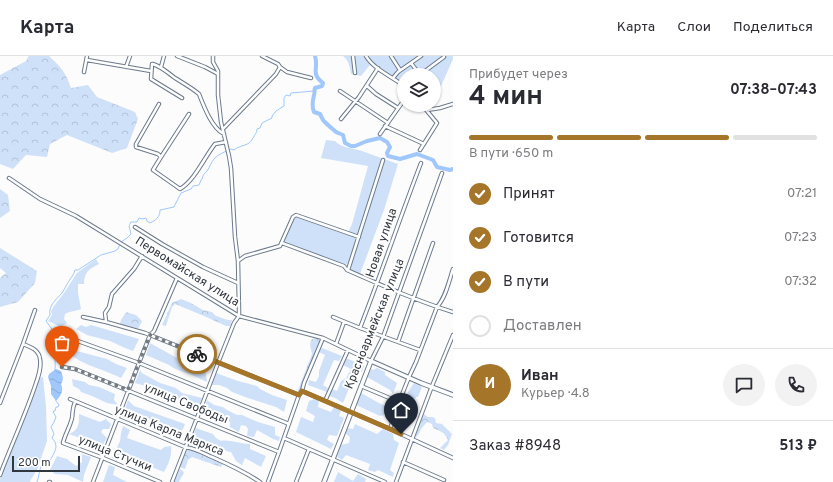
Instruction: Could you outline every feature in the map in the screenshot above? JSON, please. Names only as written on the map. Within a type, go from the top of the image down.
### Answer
[{"type":"main road","name":"Первомайская улица","points":[[371,361],[453,395]]},
{"type":"main road","name":"Красноармейская улица","points":[[324,482],[371,361]]},
{"type":"street","points":[[84,72],[87,56]]},
{"type":"street","points":[[126,67],[130,56]]},
{"type":"street","points":[[161,66],[164,56]]},
{"type":"street","points":[[177,56],[218,74]]},
{"type":"street","points":[[172,482],[234,323],[239,316],[240,310],[231,168],[218,95],[218,71],[213,56]]},
{"type":"street","points":[[262,56],[278,64],[280,68],[290,73],[311,78]]},
{"type":"street","points":[[353,56],[355,72]]},
{"type":"street","points":[[366,56],[378,68],[397,81]]},
{"type":"street","points":[[391,56],[399,68]]},
{"type":"street","points":[[403,68],[411,63],[416,57],[421,56]]},
{"type":"street","points":[[411,63],[421,74],[444,57]]},
{"type":"street","points":[[87,60],[151,71]]},
{"type":"street","points":[[182,98],[150,79],[152,64],[161,66],[175,78],[200,94],[201,100],[214,125],[218,131],[224,134]]},
{"type":"street","points":[[223,129],[280,68]]},
{"type":"street","points":[[341,119],[367,86],[378,68]]},
{"type":"street","points":[[393,78],[397,73]]},
{"type":"street","points":[[367,86],[376,94],[397,107]]},
{"type":"street","points":[[340,91],[388,123]]},
{"type":"street","points":[[159,104],[136,144],[136,147],[158,154],[161,157]]},
{"type":"street","points":[[441,108],[453,104]]},
{"type":"street","points":[[380,134],[397,110]]},
{"type":"street","points":[[420,150],[437,123],[428,112]]},
{"type":"street","points":[[189,114],[153,170],[180,189],[189,181],[215,144],[226,142]]},
{"type":"street","points":[[385,126],[424,144]]},
{"type":"street","points":[[348,270],[383,160]]},
{"type":"street","name":"Новая улица","points":[[360,328],[378,283],[398,222],[421,163]]},
{"type":"street","name":"Красноармейская улица","points":[[371,361],[383,337],[442,173]]},
{"type":"street","name":"Первомайская улица","points":[[9,178],[40,199],[76,216],[239,316],[323,338],[371,361]]},
{"type":"street","points":[[238,261],[245,256],[280,246],[293,217],[296,215],[359,237]]},
{"type":"street","points":[[135,227],[203,267],[238,283]]},
{"type":"street","points":[[282,243],[344,266],[348,270],[413,298],[453,312]]},
{"type":"street","points":[[398,342],[433,243]]},
{"type":"street","points":[[106,322],[105,313],[109,307],[112,294],[134,269],[142,256]]},
{"type":"street","points":[[390,429],[399,402],[453,270]]},
{"type":"street","points":[[93,482],[150,335],[154,331],[177,278]]},
{"type":"street","points":[[0,403],[35,310]]},
{"type":"street","points":[[83,317],[150,335],[299,395]]},
{"type":"street","points":[[333,317],[420,350]]},
{"type":"street","points":[[336,344],[344,322]]},
{"type":"street","points":[[396,482],[453,335]]},
{"type":"street","points":[[268,482],[280,452],[299,395],[302,391],[323,338]]},
{"type":"street","points":[[75,340],[139,363],[289,424]]},
{"type":"street","points":[[0,475],[30,400],[41,365],[38,353],[33,348],[23,344]]},
{"type":"street","points":[[325,401],[348,350]]},
{"type":"street","name":"улица Свободы","points":[[62,367],[75,369],[280,452]]},
{"type":"street","points":[[361,386],[399,402]]},
{"type":"street","points":[[302,391],[453,458]]},
{"type":"street","name":"улица Карла Маркса","points":[[70,399],[190,448],[251,476],[260,482]]},
{"type":"street","name":"улица Стучки","points":[[75,402],[72,409],[73,415],[63,443],[160,482]]},
{"type":"street","points":[[284,438],[385,482]]},
{"type":"street","points":[[296,482],[309,449]]},
{"type":"street","points":[[403,462],[444,480]]},
{"type":"green space","points":[[29,56],[49,56],[63,70],[71,88],[88,85],[97,97],[135,112],[138,119],[127,148],[112,153],[67,135],[50,144],[47,157],[26,155],[13,169],[0,164],[0,75],[26,61]]},
{"type":"green space","points":[[343,56],[364,56],[370,65],[361,76],[351,74],[348,62]]},
{"type":"green space","points":[[369,56],[453,56],[441,86],[441,68],[397,68],[397,79],[372,62]]},
{"type":"green space","points":[[326,140],[335,141],[344,146],[398,164],[384,210],[360,274],[347,269],[348,265],[284,242],[296,217],[347,235],[352,224],[368,166],[321,158]]},
{"type":"green space","points":[[0,189],[8,195],[10,211],[0,218]]},
{"type":"green space","points":[[0,248],[37,271],[35,283],[18,302],[0,307],[0,278],[6,273],[0,268]]},
{"type":"green space","points":[[96,259],[99,264],[88,271],[85,276],[84,284],[78,284],[81,309],[65,314],[64,319],[67,323],[61,327],[48,321],[52,315],[51,311],[54,306],[77,273]]},
{"type":"green space","points":[[181,299],[203,310],[212,312],[216,316],[232,320],[230,326],[226,326],[175,304],[172,307],[166,326],[162,325],[172,303]]},
{"type":"green space","points":[[126,312],[136,315],[142,321],[138,329],[120,324]]},
{"type":"green space","points":[[81,325],[86,327],[91,325],[139,339],[133,351],[110,341],[87,335],[76,329]]},
{"type":"green space","points":[[316,338],[321,340],[305,377],[301,391],[298,393],[312,354],[310,345],[311,340]]},
{"type":"green space","points":[[150,343],[177,358],[185,357],[190,362],[205,368],[207,382],[146,355]]},
{"type":"green space","points":[[72,346],[73,350],[107,359],[127,368],[121,378],[81,361],[69,353]]},
{"type":"green space","points":[[322,348],[342,356],[339,361],[334,360],[323,385],[328,388],[327,392],[308,385],[309,380],[316,382],[319,376],[319,371],[325,355],[319,352]]},
{"type":"green space","points":[[346,358],[364,366],[362,372],[356,371],[343,403],[329,396],[332,389],[337,391],[341,381],[346,378],[351,369],[343,365]]},
{"type":"green space","points":[[377,368],[385,372],[385,375],[397,383],[393,394],[390,390],[367,377],[371,369],[373,370]]},
{"type":"green space","points":[[140,370],[142,373],[160,383],[176,388],[182,393],[202,398],[198,408],[185,404],[186,401],[180,398],[176,400],[161,392],[135,383]]},
{"type":"green space","points":[[216,373],[257,386],[272,395],[287,400],[284,412],[276,407],[232,392],[219,385],[212,385]]},
{"type":"green space","points":[[43,377],[47,441],[37,470],[30,481],[31,482],[0,482],[39,378]]},
{"type":"green space","points":[[72,379],[85,382],[89,385],[99,387],[115,394],[114,400],[118,405],[107,403],[81,392],[73,386]]},
{"type":"green space","points":[[414,383],[422,387],[418,397],[416,397],[413,403],[415,406],[414,413],[404,432],[392,428],[395,420],[401,421],[408,392]]},
{"type":"green space","points":[[361,393],[388,407],[385,415],[380,416],[356,405]]},
{"type":"green space","points":[[314,399],[319,401],[318,407],[331,412],[334,407],[341,411],[339,416],[344,418],[337,436],[329,435],[327,440],[334,444],[331,449],[296,432],[301,417],[313,422],[315,416],[306,411],[309,401]]},
{"type":"green space","points":[[128,400],[134,406],[185,424],[184,427],[181,432],[177,433],[144,416],[125,409]]},
{"type":"green space","points":[[207,400],[214,405],[223,407],[237,415],[242,415],[275,427],[275,435],[280,437],[279,441],[257,430],[254,437],[247,436],[248,429],[246,426],[241,425],[239,432],[230,427],[230,422],[204,409]]},
{"type":"green space","points":[[79,414],[100,422],[106,419],[111,424],[109,429],[103,429],[101,432],[107,438],[102,446],[69,434],[77,429]]},
{"type":"green space","points":[[424,414],[428,417],[435,418],[436,423],[442,424],[452,434],[448,445],[444,450],[440,448],[448,440],[447,437],[444,433],[433,428],[432,424],[427,422],[415,438],[421,418]]},
{"type":"green space","points":[[355,424],[377,434],[383,429],[393,434],[394,440],[399,443],[390,470],[394,473],[393,477],[378,470],[375,472],[368,470],[370,464],[346,455],[342,460],[337,457],[341,445],[349,443],[350,437],[345,433],[347,428],[353,429]]},
{"type":"green space","points":[[123,426],[130,430],[127,438],[161,450],[164,447],[171,446],[170,459],[164,472],[145,464],[124,452],[122,452],[117,461],[112,458],[120,441]]},
{"type":"green space","points":[[196,428],[213,434],[221,441],[250,444],[250,449],[266,456],[261,467],[245,458],[242,465],[236,461],[231,452],[211,445],[207,450],[201,446],[202,439],[193,436]]},
{"type":"green space","points":[[188,449],[223,464],[221,467],[192,457],[188,460],[185,469],[180,467]]},
{"type":"green space","points":[[82,454],[91,457],[83,482],[68,475],[55,474],[50,470],[57,456],[67,459],[76,466],[82,462]]},
{"type":"green space","points":[[109,465],[115,467],[113,475],[127,482],[103,482]]},
{"type":"green space","points":[[180,469],[184,472],[179,482],[174,482]]},
{"type":"green space","points":[[338,472],[353,481],[358,474],[366,479],[365,482],[334,482]]},
{"type":"water","points":[[56,369],[61,371],[63,381],[61,384],[62,393],[56,401],[51,394],[51,386],[48,377],[49,374]]},
{"type":"waterway","points":[[315,56],[316,73],[319,80],[323,83],[322,86],[315,88],[312,103],[313,110],[314,112],[320,114],[324,121],[336,132],[343,135],[345,143],[355,146],[380,138],[387,142],[390,147],[387,153],[388,156],[400,159],[417,154],[433,160],[437,167],[450,170],[453,169]]},
{"type":"waterway","points":[[121,242],[131,234],[129,226],[131,222],[137,222],[139,218],[146,218],[150,223],[154,221],[160,210],[174,207],[181,193],[191,189],[193,186],[199,185],[216,157],[231,149],[234,150],[249,143],[262,123],[272,118],[276,111],[284,106],[284,98],[286,95],[290,96],[291,93],[314,91]]},
{"type":"waterway","points":[[55,370],[56,358],[54,348],[56,343],[50,338],[54,332],[46,321],[50,315],[50,308],[63,292],[75,270],[78,270],[101,255],[115,251],[118,249],[120,244]]},
{"type":"waterway","points":[[37,482],[41,466],[49,463],[56,448],[55,441],[52,438],[54,434],[51,427],[56,417],[53,412],[59,405],[56,401]]},
{"type":"way so far","points":[[62,367],[75,369],[128,390],[150,335],[197,354]]},
{"type":"route","points":[[197,354],[299,395],[302,391],[401,434]]}]
